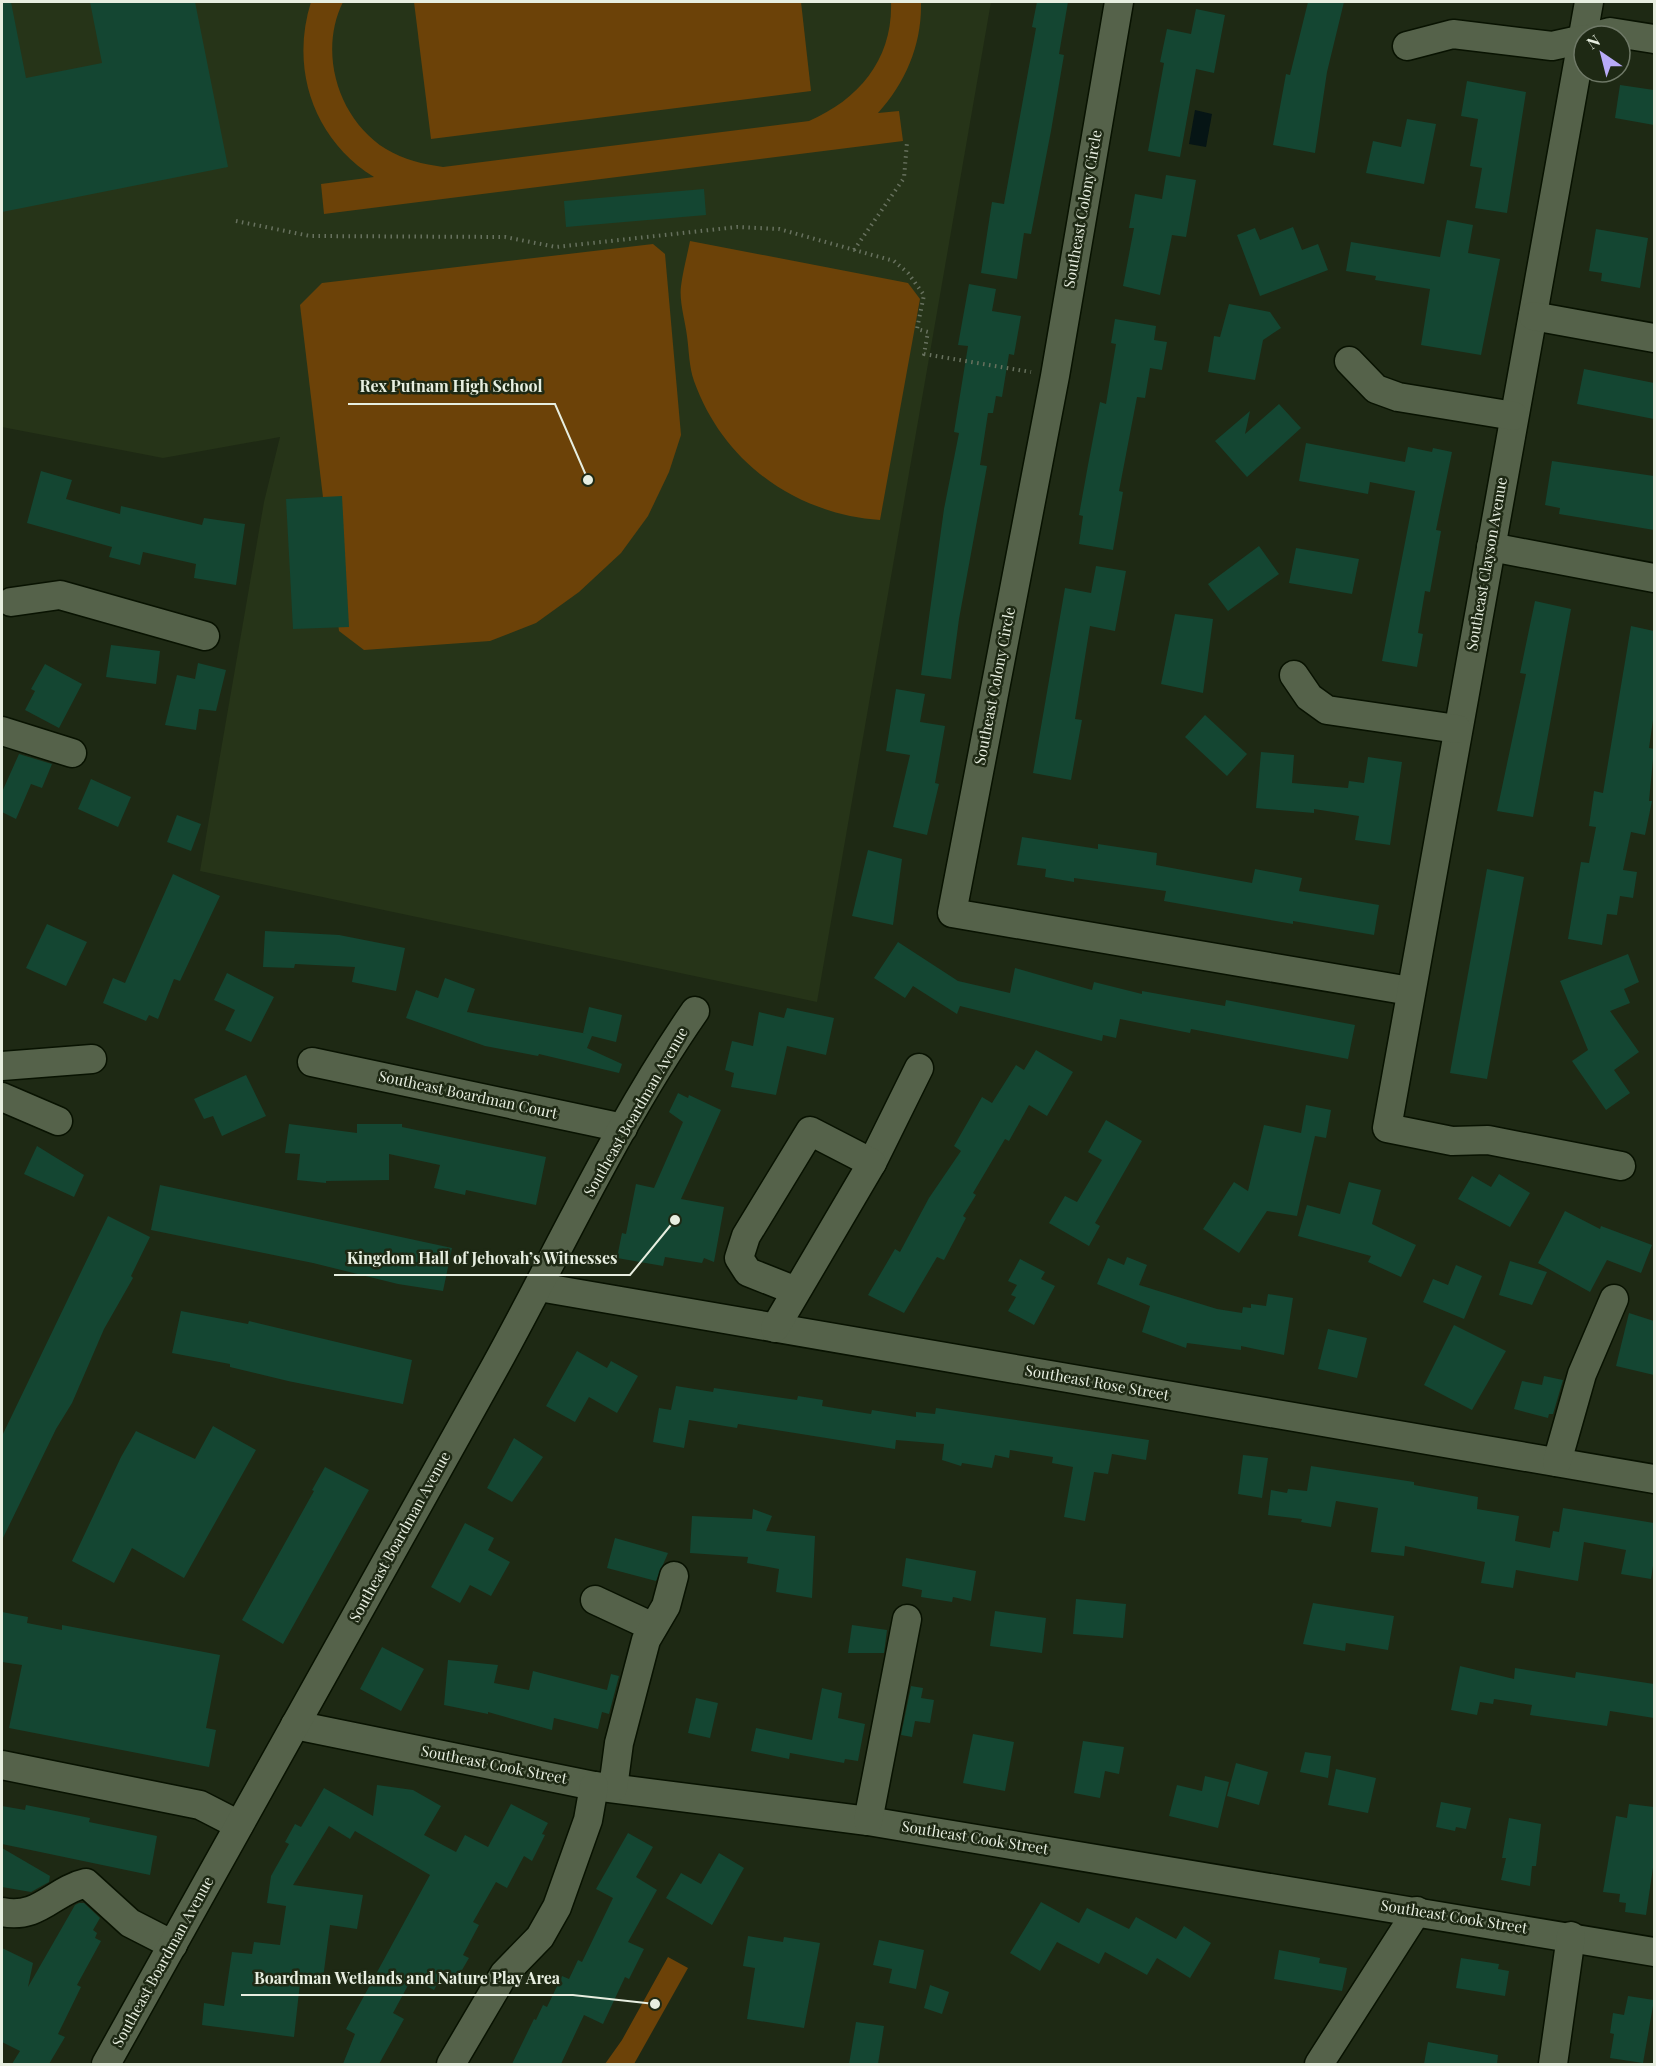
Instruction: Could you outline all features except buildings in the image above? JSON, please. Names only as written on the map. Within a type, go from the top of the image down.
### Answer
[{"type":"street","name":"Southeast Colony Circle","points":[[1119,2],[1055,376],[952,913],[1410,991]]},
{"type":"street","name":"Southeast Clayson Avenue","points":[[1587,24],[1588,2]]},
{"type":"street","points":[[1407,46],[1453,34],[1552,46],[1572,41]]},
{"type":"street","points":[[1632,36],[1654,39]]},
{"type":"street","name":"Southeast Clayson Avenue","points":[[1578,84],[1514,416],[1387,1128],[1452,1141],[1488,1140],[1621,1166]]},
{"type":"street","points":[[1533,316],[1654,338]]},
{"type":"street","points":[[1349,361],[1376,389],[1398,397],[1514,416]]},
{"type":"street","points":[[1491,547],[1654,578]]},
{"type":"street","points":[[5,603],[60,595],[206,636]]},
{"type":"street","points":[[1294,675],[1309,697],[1327,710],[1458,729]]},
{"type":"street","points":[[2,731],[72,753]]},
{"type":"street","name":"Southeast Boardman Avenue","points":[[106,2064],[539,1287],[623,1128],[666,1053],[695,1011]]},
{"type":"street","points":[[2,1066],[92,1059]]},
{"type":"street","name":"Southeast Boardman Court","points":[[312,1062],[623,1128]]},
{"type":"street","points":[[775,1328],[872,1163],[919,1068]]},
{"type":"street","points":[[2,1097],[58,1122]]},
{"type":"street","points":[[796,1291],[748,1272],[742,1266],[739,1258],[746,1236],[810,1131],[872,1163]]},
{"type":"street","name":"Southeast Rose Street","points":[[539,1287],[1654,1479]]},
{"type":"street","points":[[1557,1462],[1582,1374],[1614,1299]]},
{"type":"street","points":[[451,2064],[504,1974],[540,1936],[557,1907],[619,1743],[646,1640],[666,1606],[674,1576]]},
{"type":"street","points":[[596,1600],[653,1627]]},
{"type":"street","points":[[868,1821],[907,1619]]},
{"type":"street","name":"Southeast Cook Street","points":[[295,1725],[603,1787],[868,1821],[1571,1936],[1654,1952]]},
{"type":"street","points":[[2,1765],[200,1804],[239,1824]]},
{"type":"street","points":[[2,1912],[36,1910],[73,1886],[86,1883],[130,1923],[173,1945]]},
{"type":"street","points":[[1319,2064],[1417,1911]]},
{"type":"street","points":[[1553,2064],[1571,1936]]},
{"type":"path","points":[[854,250],[904,178],[907,142]]},
{"type":"path","points":[[236,220],[310,236],[505,237],[556,247],[737,227],[779,229],[894,261],[908,273],[924,295],[917,329],[928,332],[924,354],[1055,376]]},
{"type":"shaded area","points":[[2,2],[991,2],[817,1002],[200,871],[264,502],[280,437],[163,458],[2,427]]},
{"type":"shaded area","points":[[311,2],[343,2],[332,42],[333,63],[337,83],[356,120],[369,136],[393,153],[414,161],[443,167],[809,121],[844,101],[870,74],[886,41],[891,2],[921,2],[921,18],[910,62],[897,88],[878,113],[899,111],[903,141],[324,214],[321,184],[374,177],[335,143],[312,100],[303,52],[305,27]]},
{"type":"shaded area","points":[[414,2],[801,2],[811,91],[431,139]]},
{"type":"shaded area","points":[[1195,110],[1212,114],[1206,147],[1189,144]]},
{"type":"shaded area","points":[[690,241],[908,283],[920,299],[880,520],[849,516],[791,495],[766,479],[743,459],[723,436],[707,410],[691,370],[681,304],[683,275]]},
{"type":"shaded area","points":[[653,244],[665,254],[681,435],[669,472],[648,516],[621,553],[579,592],[536,623],[490,641],[364,650],[339,631],[300,305],[322,283]]},
{"type":"shaded area","points":[[668,1957],[688,1968],[634,2064],[605,2064],[622,2040]]},
{"type":"place","name":"Rex Putnam High School","points":[[588,480]]},
{"type":"place","name":"Kingdom Hall of Jehovah’s Witnesses","points":[[675,1220]]},
{"type":"place","name":"Boardman Wetlands and Nature Play Area","points":[[655,2004]]}]
